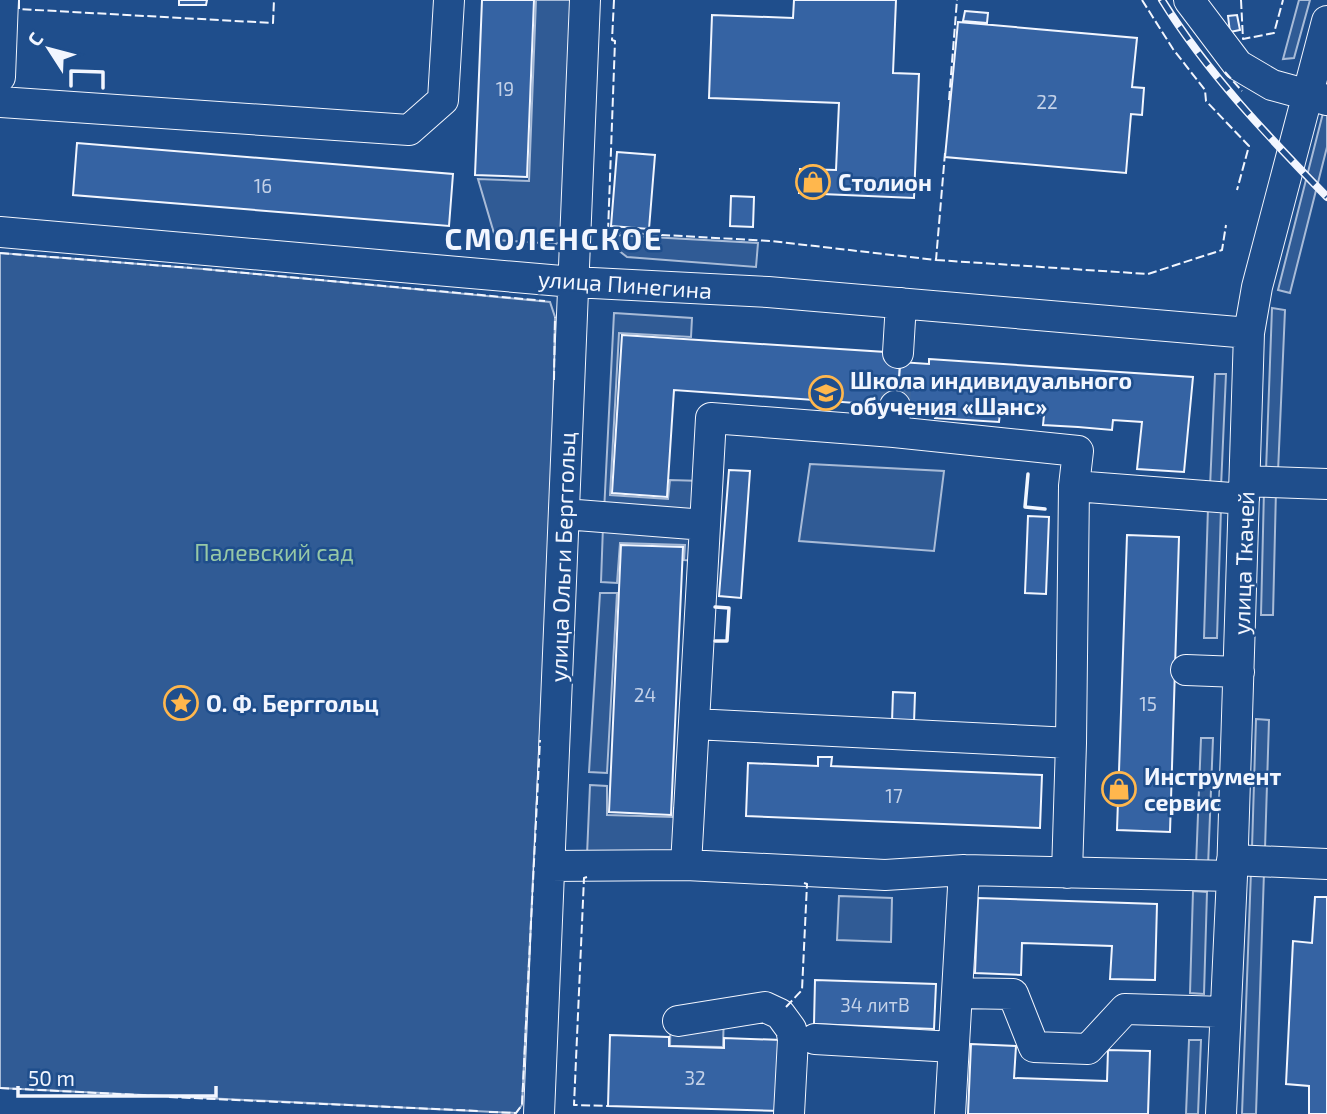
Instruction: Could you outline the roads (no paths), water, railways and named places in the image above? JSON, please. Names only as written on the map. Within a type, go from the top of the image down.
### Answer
[{"type":"street","points":[[0,78],[3,0]]},
{"type":"street","points":[[0,103],[409,130],[443,100],[449,0]]},
{"type":"street","name":"улица Ольги Берггольц","points":[[539,1114],[585,0]]},
{"type":"street","points":[[1189,0],[1238,65],[1272,85],[1317,97]]},
{"type":"street","name":"улица Ткачей","points":[[1222,1114],[1250,333],[1257,286],[1317,97],[1327,20]]},
{"type":"street","name":"улица Пинегина","points":[[0,232],[573,282],[768,292],[1250,333]]},
{"type":"street","points":[[898,353],[901,303]]},
{"type":"street","points":[[686,865],[711,418],[894,419],[1078,451],[1074,486],[1067,873]]},
{"type":"street","points":[[1074,486],[1245,490],[1327,484]]},
{"type":"street","points":[[564,514],[705,525]]},
{"type":"street","points":[[1186,670],[1239,672]]},
{"type":"street","points":[[694,724],[1071,743]]},
{"type":"street","points":[[550,866],[686,865],[885,875],[964,870],[1067,873],[1327,864]]},
{"type":"street","points":[[950,1114],[964,870]]},
{"type":"street","points":[[958,993],[1013,994],[1034,1047],[1088,1049],[1125,1009],[1225,1012]]},
{"type":"street","points":[[678,1021],[765,1007],[780,1014],[791,1030],[793,1039],[789,1114]]},
{"type":"street","points":[[815,1039],[953,1047]]},
{"type":"tunnel","points":[[895,406],[898,353]]},
{"type":"railway","points":[[1162,0],[1219,79],[1327,197]]},
{"type":"place","name":"Столион","points":[[813,182]]},
{"type":"place","name":"Школа индивидуального обучения «Шанс»","points":[[826,393]]},
{"type":"place","name":"О. Ф. Берггольц","points":[[181,703]]},
{"type":"place","name":"Инструмент сервис","points":[[1119,789]]},
{"type":"district","name":"СМОЛЕНСКОЕ","points":[[554,238]]},
{"type":"park label","name":"Палевский сад","points":[[274,552]]}]
